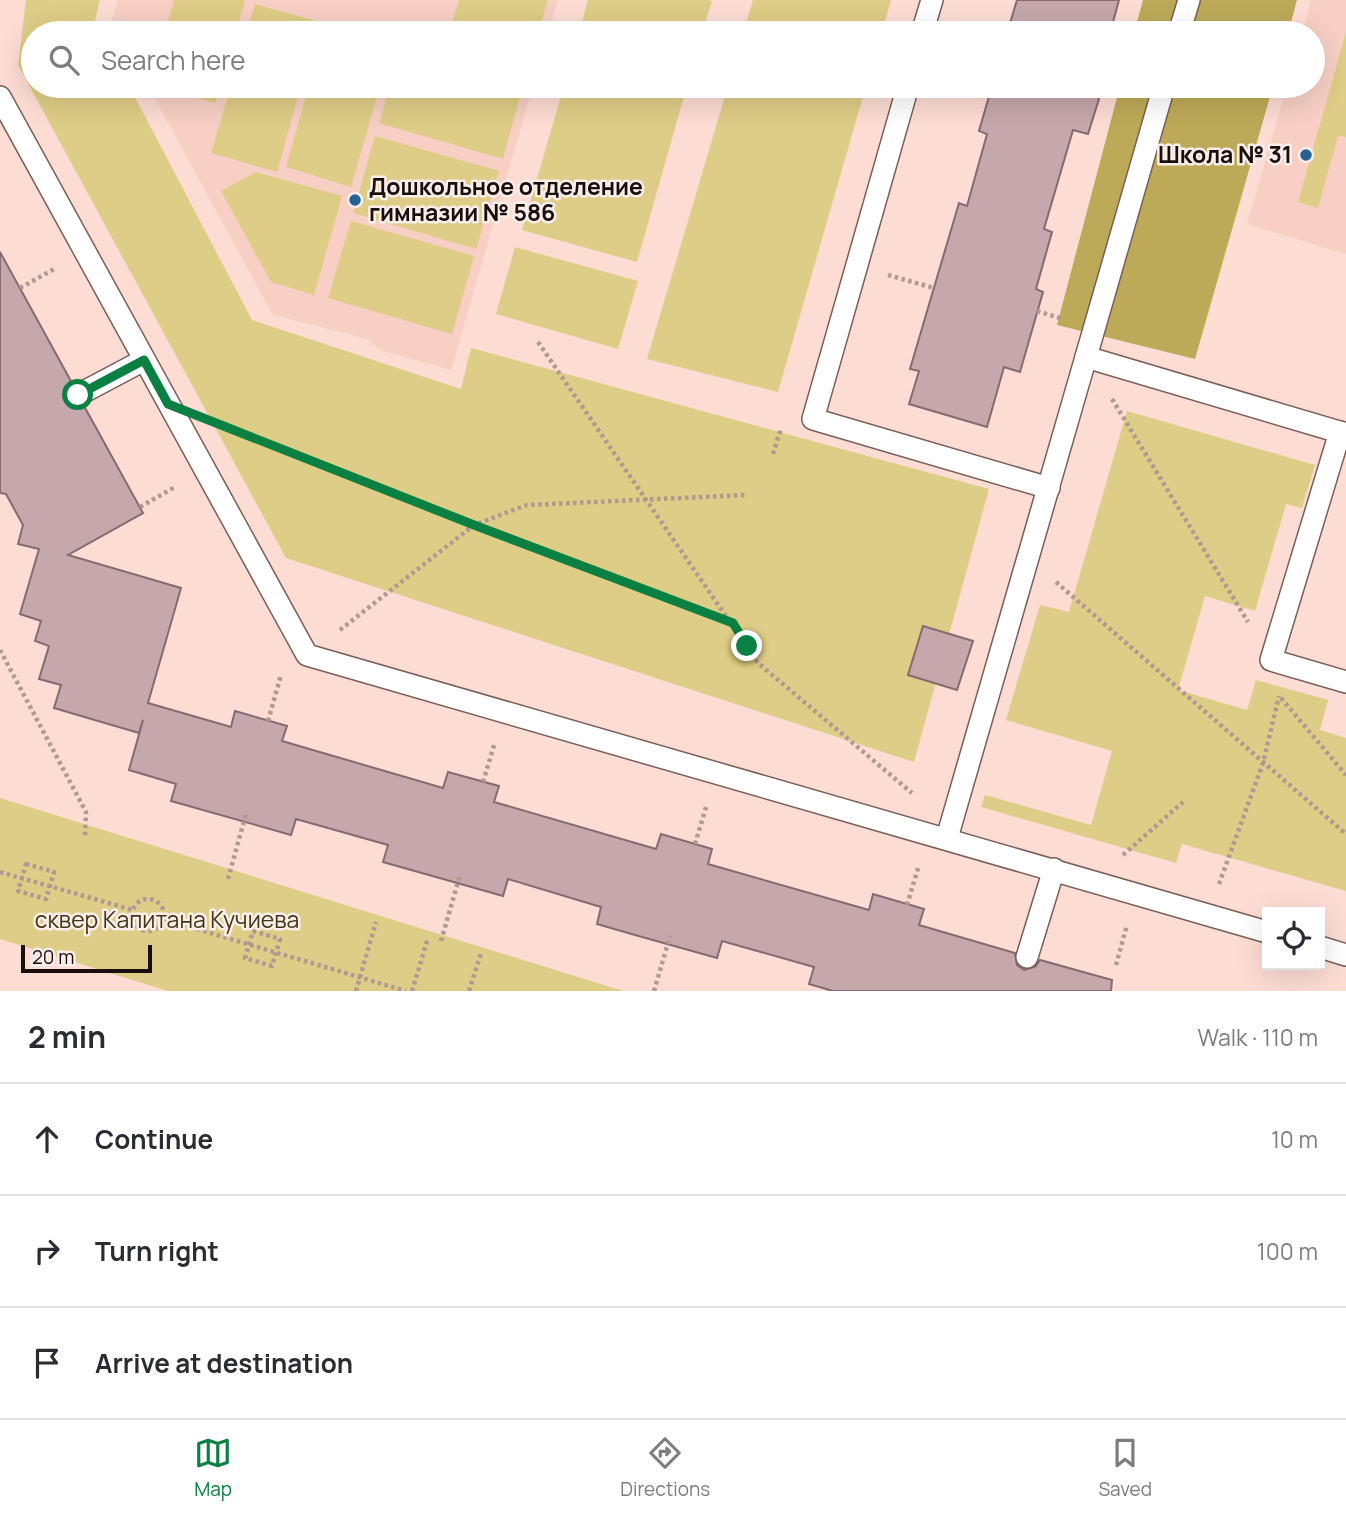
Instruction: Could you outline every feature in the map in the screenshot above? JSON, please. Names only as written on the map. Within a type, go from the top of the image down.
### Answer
[{"type":"lane","points":[[926,21],[932,0]]},
{"type":"lane","points":[[1183,21],[1189,0]]},
{"type":"lane","points":[[0,97],[307,655],[949,831],[1054,869],[1262,930]]},
{"type":"lane","points":[[905,98],[813,419],[1049,488]]},
{"type":"lane","points":[[949,831],[1161,98]]},
{"type":"lane","points":[[1086,357],[1343,433],[1279,662],[1346,682]]},
{"type":"lane","points":[[78,395],[144,360]]},
{"type":"lane","points":[[1027,957],[1054,869]]},
{"type":"lane","points":[[1325,949],[1346,955]]},
{"type":"path","points":[[20,288],[85,252]]},
{"type":"path","points":[[856,266],[934,288]]},
{"type":"path","points":[[538,342],[758,663],[949,831]]},
{"type":"path","points":[[1086,357],[1279,662],[1279,696],[1263,763],[1207,914]]},
{"type":"path","points":[[168,404],[474,525],[733,623]]},
{"type":"path","points":[[140,507],[205,470]]},
{"type":"path","points":[[307,655],[474,525],[527,505],[645,497],[747,495]]},
{"type":"path","points":[[1029,558],[1346,834]]},
{"type":"path","points":[[0,650],[86,812],[85,836]]},
{"type":"path","points":[[268,721],[285,662]]},
{"type":"path","points":[[1279,662],[1266,680],[1346,775]]},
{"type":"path","points":[[1094,881],[1183,802]]},
{"type":"path","points":[[228,879],[246,814]]},
{"type":"path","points":[[26,864],[54,872],[46,900],[18,891],[22,878],[26,864]]},
{"type":"path","points":[[0,872],[133,911]]},
{"type":"path","points":[[441,941],[460,875]]},
{"type":"path","points":[[143,900],[155,901],[163,911],[163,919],[158,927],[146,931],[136,925],[133,911],[143,900]]},
{"type":"path","points":[[163,919],[406,991]]},
{"type":"path","points":[[356,991],[376,922]]},
{"type":"path","points":[[253,931],[280,939],[272,966],[245,958],[249,945],[253,931]]},
{"type":"path","points":[[654,991],[670,936]]},
{"type":"path","points":[[412,991],[428,938]]},
{"type":"path","points":[[469,991],[481,953]]},
{"type":"shaded area","points":[[118,0],[558,0],[552,21],[112,20]]},
{"type":"shaded area","points":[[1143,0],[1297,0],[1291,21],[1137,21]]},
{"type":"shaded area","name":"Школа № 31","points":[[1311,0],[1346,0],[1346,254],[1247,224],[1284,98],[1325,98],[1325,21],[1305,21]]},
{"type":"shaded area","name":"Дошкольное отделение гимназии № 586","points":[[155,98],[530,98],[451,370],[380,350],[368,339],[273,315]]},
{"type":"shaded area","points":[[1117,98],[1270,98],[1195,359],[1057,325]]},
{"type":"green space","points":[[26,0],[100,0],[96,21],[23,21]]},
{"type":"green space","points":[[174,0],[245,1],[239,21],[168,21]]},
{"type":"green space","points":[[459,0],[548,0],[542,21],[453,21]]},
{"type":"green space","points":[[588,0],[712,1],[706,21],[582,21]]},
{"type":"green space","points":[[753,0],[891,0],[885,21],[747,21]]},
{"type":"green space","points":[[255,4],[316,21],[250,21]]},
{"type":"green space","points":[[1346,32],[1346,137],[1338,136],[1318,208],[1298,202]]},
{"type":"green space","points":[[21,41],[21,71],[18,65]]},
{"type":"green space","points":[[36,98],[135,98],[252,320],[461,389],[471,348],[989,489],[914,762],[286,558]]},
{"type":"green space","points":[[197,98],[216,98],[215,103]]},
{"type":"green space","points":[[227,98],[298,98],[277,172],[211,153]]},
{"type":"green space","points":[[306,98],[377,98],[351,187],[286,167]]},
{"type":"green space","points":[[386,98],[520,98],[503,159],[379,123]]},
{"type":"green space","points":[[560,98],[684,98],[637,262],[522,230]]},
{"type":"green space","points":[[724,98],[863,98],[778,392],[647,359]]},
{"type":"green space","points":[[375,136],[499,171],[476,249],[353,213]]},
{"type":"green space","points":[[256,172],[342,196],[314,295],[271,282],[221,191]]},
{"type":"green space","points":[[351,221],[474,256],[452,334],[328,298]]},
{"type":"green space","points":[[515,247],[638,281],[618,349],[496,314]]},
{"type":"green space","points":[[1127,411],[1315,465],[1302,508],[1286,504],[1255,611],[1205,596],[1178,690],[1247,710],[1256,680],[1328,700],[1320,730],[1346,738],[1346,891],[1182,844],[1176,863],[981,807],[985,795],[1091,825],[1112,751],[1006,720],[1040,605],[1069,612]]},
{"type":"green space","name":"сквер Капитана Кучиева","points":[[0,798],[623,991],[168,991],[0,939]]},
{"type":"building","points":[[1017,0],[1119,0],[1113,21],[1011,21]]},
{"type":"building","points":[[989,98],[1099,98],[1088,134],[1073,130],[1044,229],[1052,232],[1036,289],[1043,292],[1020,372],[1004,367],[987,427],[909,404],[919,371],[910,369],[959,203],[967,206],[987,134],[979,131]]},
{"type":"building","points":[[0,252],[72,383],[65,394],[67,402],[77,408],[84,406],[143,513],[68,555],[181,588],[148,703],[231,727],[235,711],[287,726],[282,741],[443,788],[448,772],[499,786],[494,802],[656,849],[661,834],[712,849],[708,864],[869,910],[873,894],[924,909],[919,925],[1015,953],[1017,965],[1024,970],[1035,967],[1040,960],[1112,980],[1111,991],[833,991],[809,984],[814,967],[722,941],[717,958],[635,935],[597,924],[601,907],[508,879],[503,896],[383,862],[388,845],[296,819],[291,835],[171,801],[176,784],[129,770],[143,720],[139,733],[54,708],[61,685],[39,679],[49,646],[35,641],[41,621],[20,614],[39,549],[18,544],[23,525],[6,494],[0,493]]},
{"type":"building","points":[[923,626],[973,641],[957,690],[908,675]]},
{"type":"place","name":"Школа № 31","points":[[1306,155]]},
{"type":"place","name":"Дошкольное отделение гимназии № 586","points":[[355,200]]},
{"type":"route","points":[[78,395],[144,360],[168,404],[474,525],[733,623],[747,646]]}]
